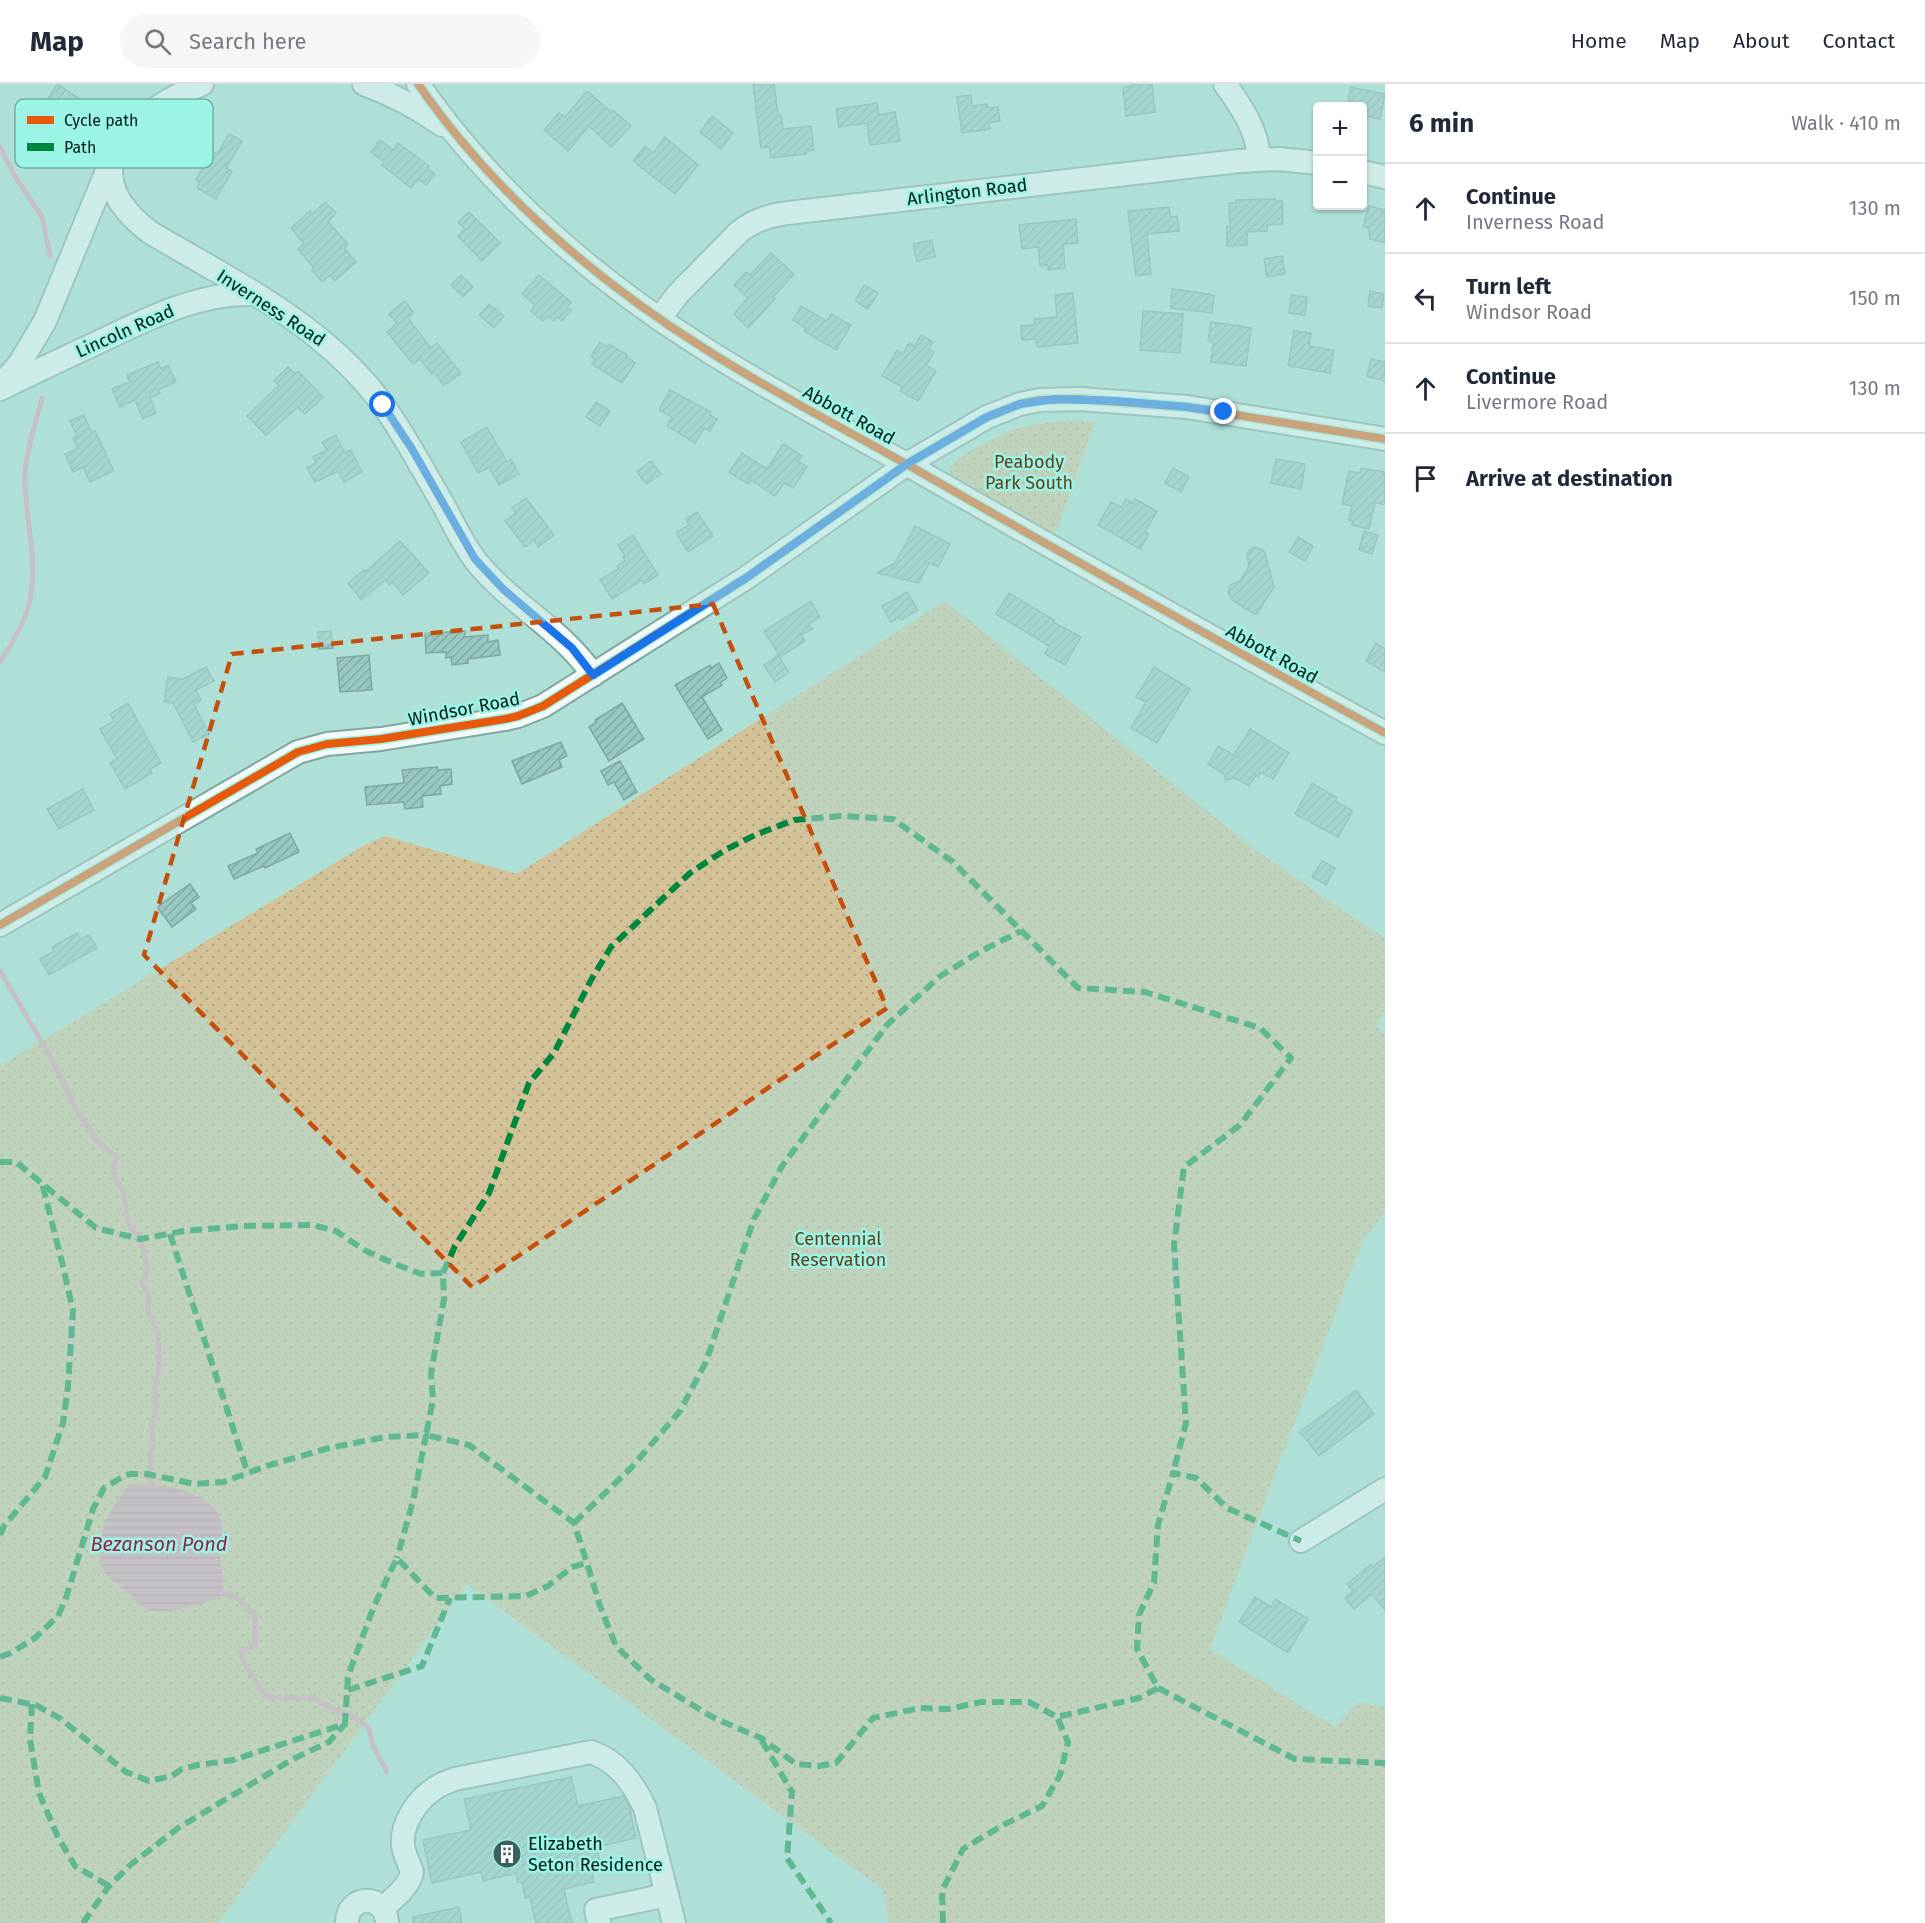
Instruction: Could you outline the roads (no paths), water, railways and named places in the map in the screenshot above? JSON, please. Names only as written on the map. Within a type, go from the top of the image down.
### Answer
[{"type":"street","points":[[170,99],[202,84]]},
{"type":"street","points":[[364,84],[422,112],[462,141]]},
{"type":"street","name":"Abbott Road","points":[[418,84],[489,172],[544,226],[602,276],[659,319],[742,372],[1137,597],[1385,733]]},
{"type":"street","points":[[1225,84],[1254,134],[1259,159]]},
{"type":"street","name":"Arlington Road","points":[[659,319],[678,294],[739,232],[764,217],[1259,159],[1313,162]]},
{"type":"street","name":"Lincoln Road","points":[[0,388],[20,363],[45,321],[108,168]]},
{"type":"street","name":"Inverness Road","points":[[110,168],[111,180],[117,198],[135,220],[151,233],[255,294],[311,331],[340,355],[361,377],[402,433],[475,559],[503,589],[572,648],[593,675]]},
{"type":"street","points":[[1367,173],[1385,177]]},
{"type":"street","name":"Lincoln Road","points":[[0,388],[164,312],[212,297],[255,294]]},
{"type":"street","name":"Windsor Road","points":[[0,925],[298,752],[327,744],[381,739],[518,716],[543,706],[746,578],[907,464],[987,417],[1020,404],[1055,399],[1080,399],[1187,407],[1385,439]]},
{"type":"street","points":[[1301,1541],[1385,1489]]},
{"type":"street","points":[[347,1923],[349,1912],[357,1903],[369,1900],[375,1902],[385,1916],[412,1876],[403,1843],[404,1832],[416,1806],[436,1787],[455,1779],[591,1752],[602,1755],[615,1764],[638,1793],[645,1808],[674,1923]]},
{"type":"street","points":[[599,1923],[596,1910],[667,1895]]},
{"type":"water","name":"Bezanson Pond","points":[[147,1484],[188,1492],[208,1502],[215,1509],[222,1526],[221,1597],[174,1610],[149,1610],[106,1574],[100,1555],[105,1522],[129,1485]]},
{"type":"waterway","points":[[0,147],[16,178],[42,217],[50,256]]},
{"type":"waterway","points":[[0,662],[24,619],[32,588],[33,572],[25,475],[29,446],[42,398]]},
{"type":"waterway","points":[[0,971],[49,1054],[77,1111],[98,1142],[117,1157],[114,1176],[123,1192],[130,1226],[141,1240],[147,1270],[143,1283],[149,1297],[148,1313],[158,1333],[159,1366],[155,1387],[156,1405],[152,1424],[153,1443],[150,1462],[152,1486]]},
{"type":"waterway","points":[[222,1593],[236,1597],[255,1616],[255,1645],[240,1653],[266,1696],[313,1698],[354,1717],[369,1728],[373,1746],[387,1772]]},
{"type":"place","name":"Elizabeth Seton Residence","points":[[507,1854]]},
{"type":"park label","name":"Peabody Park South","points":[[1029,472]]},
{"type":"park label","name":"Centennial Reservation","points":[[838,1249]]}]
